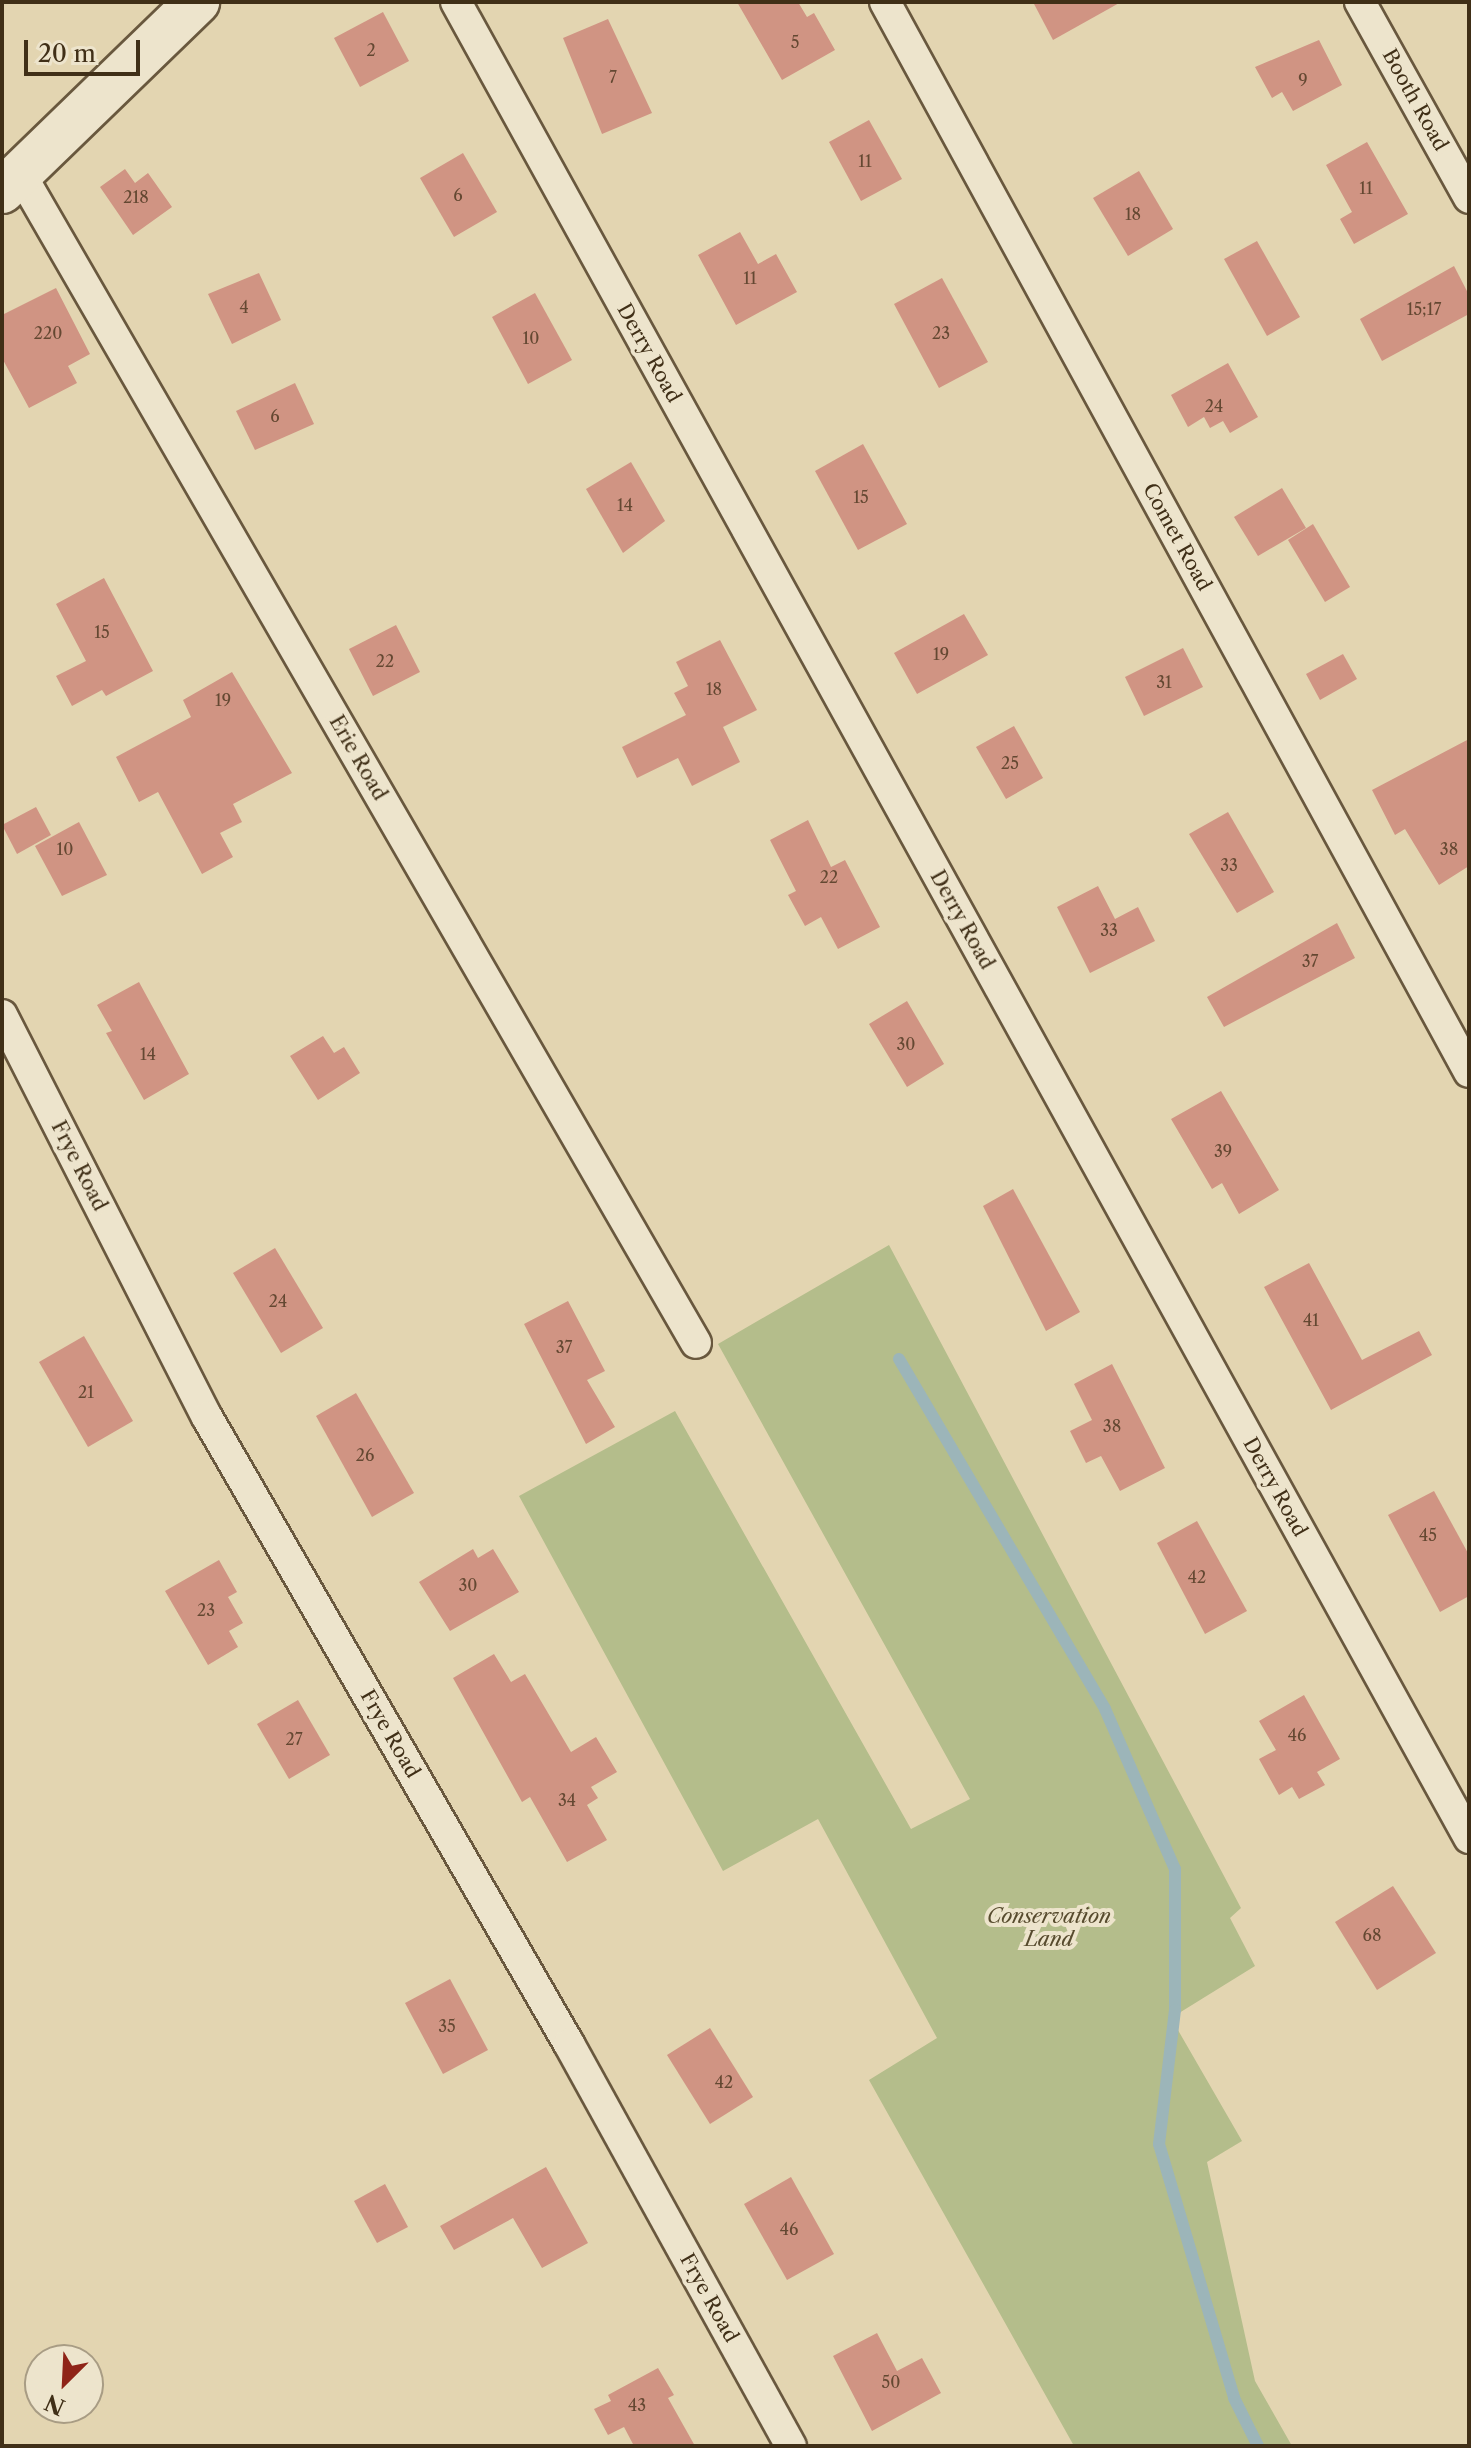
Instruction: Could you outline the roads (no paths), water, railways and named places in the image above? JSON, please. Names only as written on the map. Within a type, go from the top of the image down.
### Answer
[{"type":"main road","points":[[11,182],[197,2]]},
{"type":"street","name":"Derry Road","points":[[456,2],[1469,1838]]},
{"type":"street","name":"Comet Road","points":[[885,2],[1469,1072]]},
{"type":"street","name":"Booth Road","points":[[1360,2],[1469,198]]},
{"type":"street","name":"Erie Road","points":[[11,182],[696,1343]]},
{"type":"street","name":"Frye Road","points":[[2,1015],[207,1417],[569,2044],[791,2446]]},
{"type":"waterway","points":[[899,1359],[1105,1709],[1175,1869],[1175,2010],[1159,2144],[1234,2398],[1258,2446]]},
{"type":"park label","name":"Conservation Land","points":[[1049,1928]]}]
